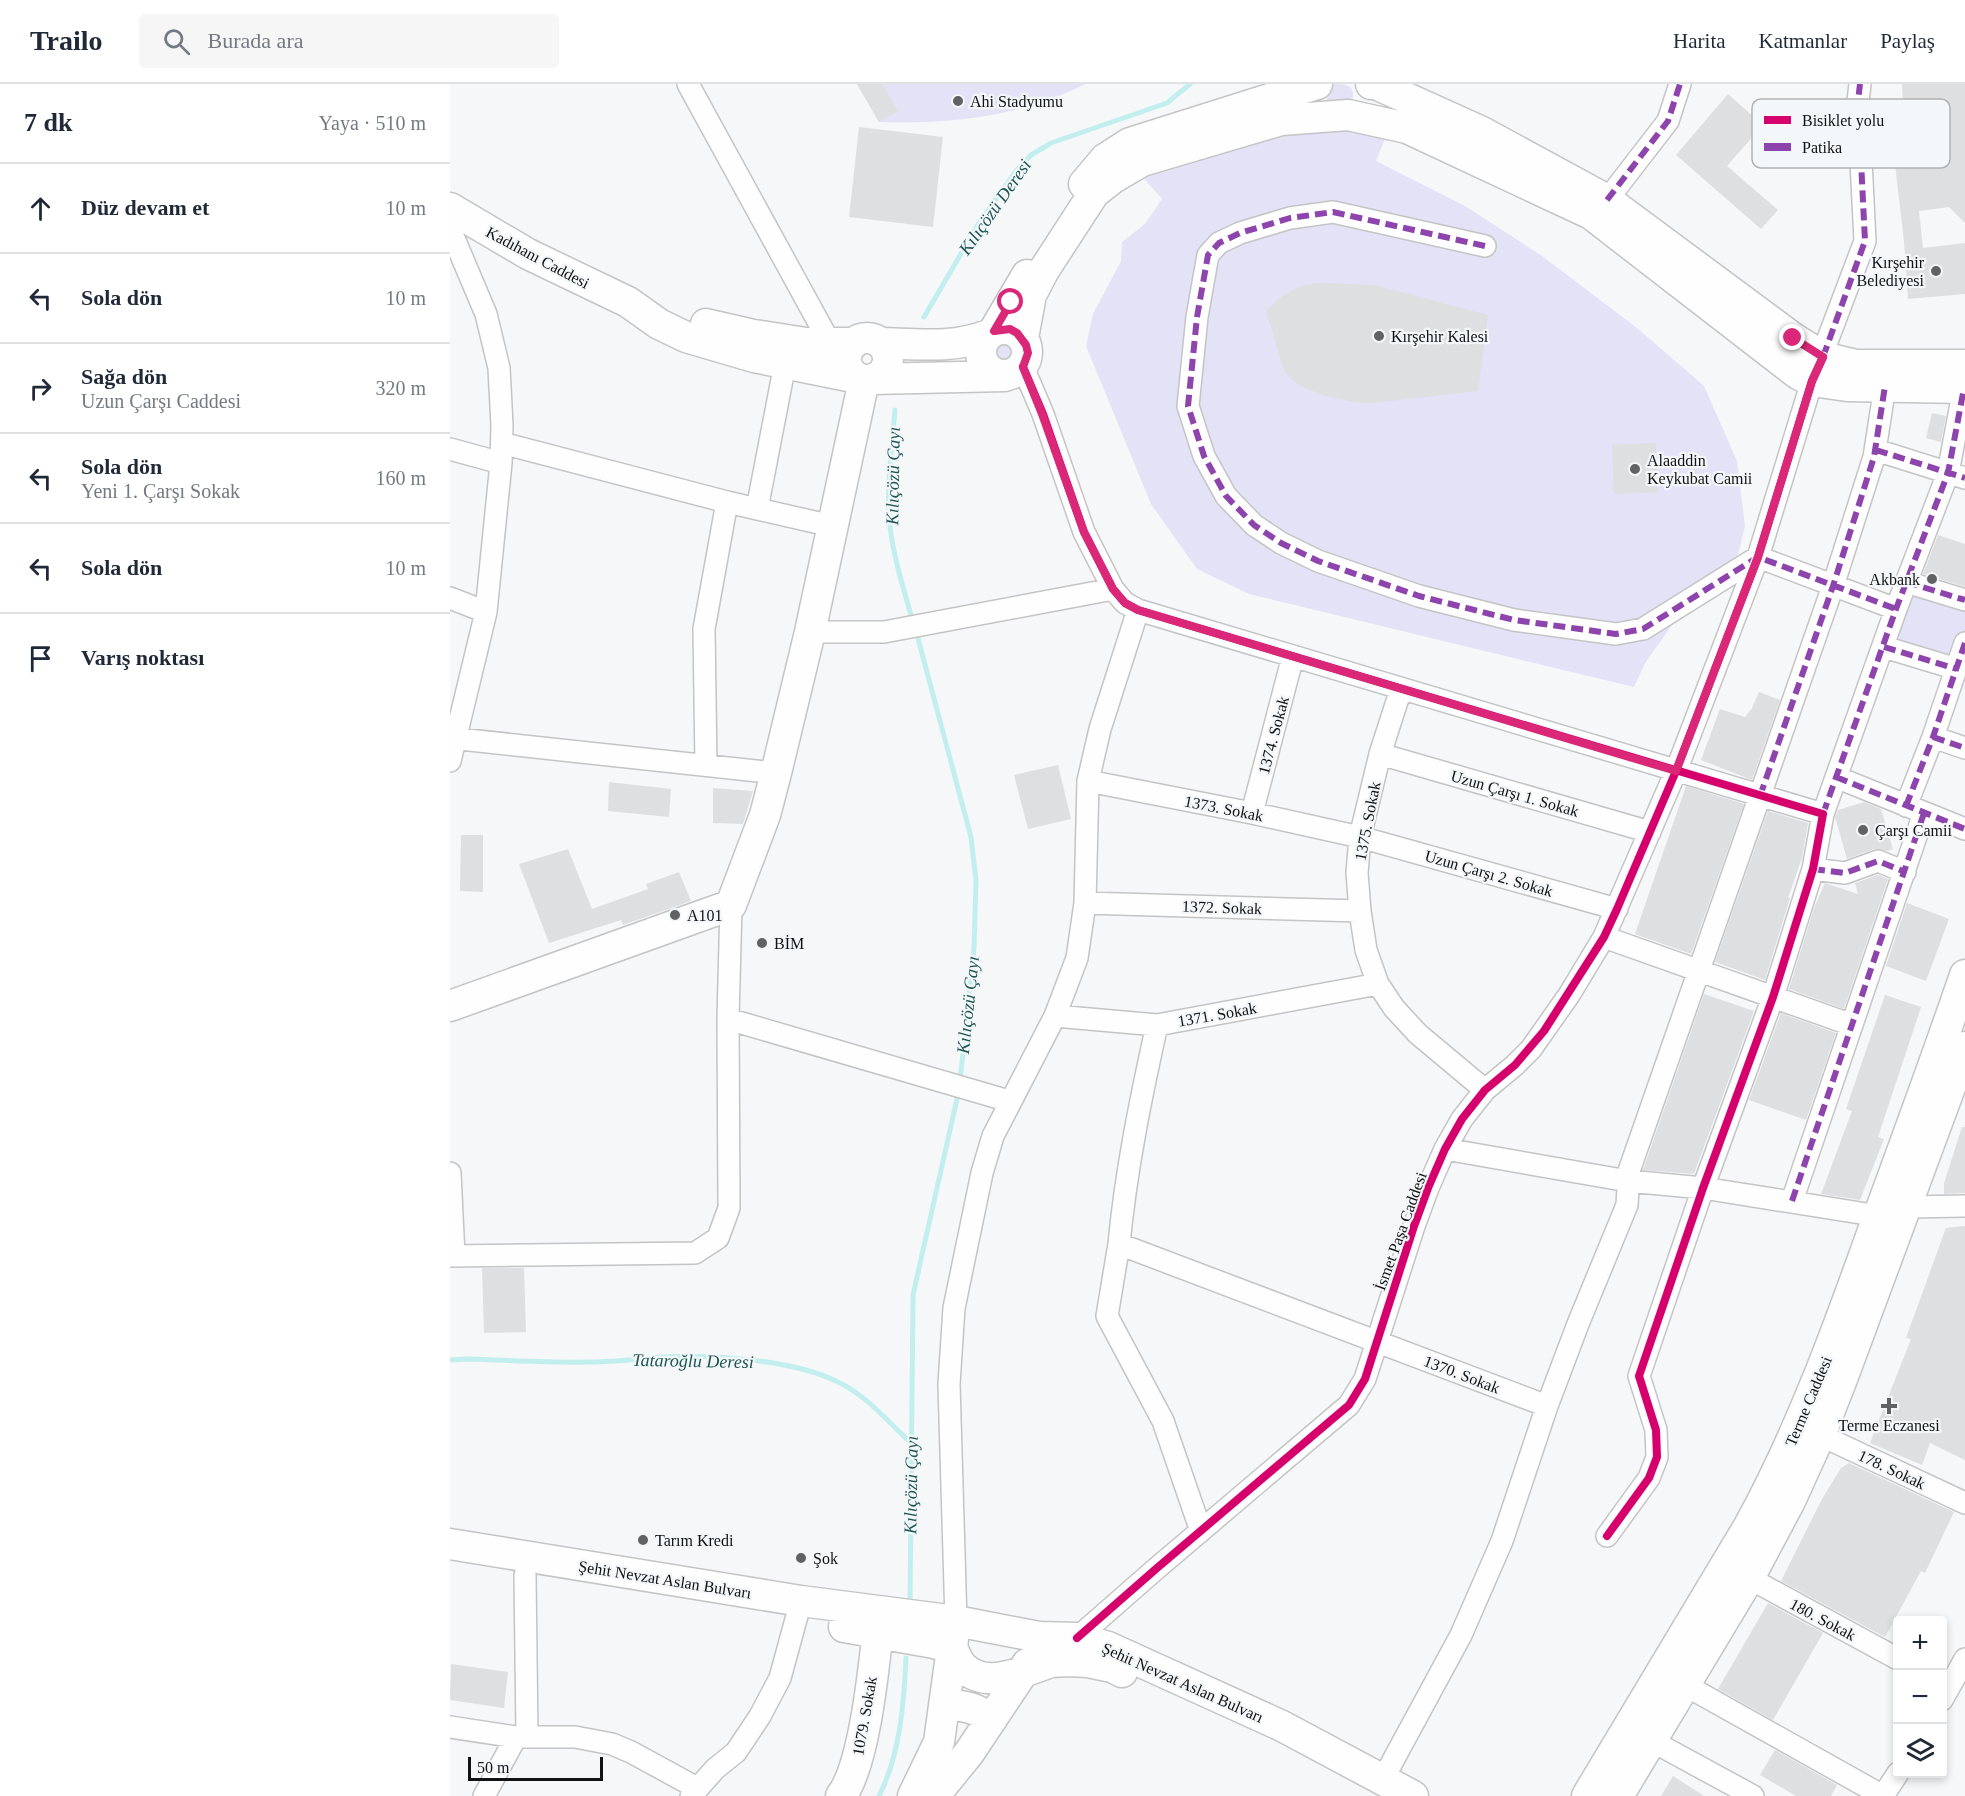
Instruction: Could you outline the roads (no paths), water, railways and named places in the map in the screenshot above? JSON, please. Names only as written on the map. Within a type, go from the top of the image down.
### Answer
[{"type":"main road","points":[[1017,360],[991,372],[982,361],[981,347],[1085,183],[1105,159],[1130,143],[1313,84]]},
{"type":"main road","points":[[1371,84],[1378,85],[1482,132],[1607,200],[1793,338],[1818,369],[1847,386],[1885,386],[1965,380]]},
{"type":"main road","points":[[1017,360],[1031,295],[1044,270],[1094,193],[1113,178],[1142,161],[1281,120],[1348,115],[1407,128],[1591,214],[1798,374],[1818,369],[1856,365],[1965,380]]},
{"type":"main road","name":"Kadıhanı Caddesi","points":[[450,208],[537,259],[628,302]]},
{"type":"main road","points":[[628,302],[668,311],[710,325],[806,343],[962,344],[991,333],[1010,329],[1017,360]]},
{"type":"main road","points":[[628,302],[659,324],[686,337],[722,349],[865,379],[1017,360]]},
{"type":"main road","points":[[855,343],[850,348],[848,368],[865,379]]},
{"type":"main road","points":[[450,1006],[731,905],[765,815],[776,773],[810,632],[865,379]]},
{"type":"main road","name":"Terme Caddesi","points":[[1587,1796],[1766,1495],[1827,1355],[1965,975]]},
{"type":"main road","name":"Terme Caddesi","points":[[1618,1796],[1749,1578],[1790,1501],[1820,1436],[1965,1047]]},
{"type":"main road","name":"Şehit Nevzat Aslan Bulvarı","points":[[450,1544],[799,1610]]},
{"type":"main road","name":"Şehit Nevzat Aslan Bulvarı","points":[[450,1563],[525,1575],[799,1610],[945,1633],[1077,1638],[1108,1647],[1282,1726],[1380,1787]]},
{"type":"main road","name":"1079. Sokak","points":[[841,1796],[853,1772],[861,1742],[879,1622]]},
{"type":"main road","points":[[913,1796],[939,1742],[944,1705],[945,1633]]},
{"type":"main road","name":"Şehit Nevzat Aslan Bulvarı","points":[[945,1633],[963,1668],[976,1676],[999,1680],[1051,1662],[1088,1662],[1112,1667],[1275,1742],[1380,1787],[1413,1796]]},
{"type":"main road","points":[[934,1796],[969,1753],[992,1719],[1023,1672],[1039,1637]]},
{"type":"main road","points":[[944,1705],[962,1705],[978,1709],[992,1719]]},
{"type":"main road","points":[[939,1742],[950,1749],[969,1753]]},
{"type":"street","points":[[688,84],[855,343]]},
{"type":"street","points":[[1313,84],[1328,117]]},
{"type":"street","points":[[1362,84],[1368,98],[1363,119]]},
{"type":"street","points":[[1607,200],[1668,121],[1680,84]]},
{"type":"street","name":"İsmet Paşa Caddesi","points":[[1858,99],[1860,84]]},
{"type":"street","name":"İsmet Paşa Caddesi","points":[[1077,1638],[1349,1405],[1365,1379],[1413,1226],[1445,1149],[1462,1119],[1485,1090],[1531,1048],[1569,994],[1604,937],[1676,771],[1758,557],[1818,369],[1865,241],[1861,168]]},
{"type":"street","points":[[1485,246],[1333,212],[1290,218],[1240,233],[1219,243],[1208,255],[1194,340],[1188,406],[1204,456],[1226,496],[1254,525],[1281,543],[1329,565],[1419,596],[1503,617],[1616,634],[1643,629],[1758,557],[1896,609]]},
{"type":"street","points":[[450,229],[486,314],[499,368],[502,453],[486,612],[453,739],[450,761]]},
{"type":"street","points":[[1017,360],[1042,414],[1080,522],[1113,589],[1125,603],[1138,610],[1823,814]]},
{"type":"street","points":[[757,509],[785,364]]},
{"type":"street","points":[[1607,1536],[1649,1478],[1657,1457],[1656,1430],[1639,1376],[1703,1188],[1773,997],[1813,868],[1823,814],[1836,777],[1906,582],[1957,476],[1965,380]]},
{"type":"street","points":[[1380,1787],[1461,1635],[1502,1541],[1547,1406],[1627,1205],[1628,1181],[1633,1160],[1833,586],[1876,450],[1885,386]]},
{"type":"street","points":[[450,449],[502,453],[832,526]]},
{"type":"street","points":[[1876,450],[1957,476]]},
{"type":"street","points":[[706,765],[704,629],[727,502]]},
{"type":"street","points":[[1906,582],[1965,600]]},
{"type":"street","points":[[810,632],[884,632],[1113,589]]},
{"type":"street","points":[[450,598],[486,612]]},
{"type":"street","points":[[945,1633],[949,1384],[954,1308],[982,1173],[993,1136],[1055,1016],[1077,958],[1085,903],[1088,781],[1100,729],[1138,610]]},
{"type":"street","points":[[1792,1201],[1905,872],[1915,809],[1933,737],[1965,643]]},
{"type":"street","points":[[1884,647],[1958,669]]},
{"type":"street","name":"1374. Sokak","points":[[1252,813],[1293,656]]},
{"type":"street","name":"1375. Sokak","points":[[1401,688],[1380,754],[1360,837],[1357,873],[1366,950],[1378,984],[1394,1008],[1418,1034],[1485,1090]]},
{"type":"street","points":[[1933,737],[1965,748]]},
{"type":"street","points":[[453,739],[776,773]]},
{"type":"street","name":"Uzun Çarşı 1. Sokak","points":[[1380,754],[1650,831]]},
{"type":"street","points":[[1836,777],[1965,829]]},
{"type":"street","name":"1373. Sokak","points":[[1088,781],[1360,837]]},
{"type":"street","name":"Uzun Çarşı 2. Sokak","points":[[1360,837],[1617,909]]},
{"type":"street","points":[[1813,868],[1845,873],[1878,861],[1905,872]]},
{"type":"street","name":"1372. Sokak","points":[[1085,903],[1360,911]]},
{"type":"street","points":[[450,1173],[452,1256],[695,1253],[718,1238],[729,1208],[728,1019],[731,905]]},
{"type":"street","points":[[1604,937],[1852,1025]]},
{"type":"street","name":"1371. Sokak","points":[[1055,1016],[1157,1025],[1378,984]]},
{"type":"street","points":[[728,1019],[1010,1101]]},
{"type":"street","points":[[1157,1025],[1141,1095],[1107,1316],[1163,1420],[1201,1531]]},
{"type":"street","points":[[1445,1149],[1628,1181],[1703,1188],[1879,1216]]},
{"type":"street","points":[[1907,1207],[1965,1206]]},
{"type":"street","name":"1370. Sokak","points":[[1119,1244],[1547,1406]]},
{"type":"street","name":"178. Sokak","points":[[1820,1436],[1965,1503]]},
{"type":"street","points":[[484,1796],[521,1737],[525,1575]]},
{"type":"street","name":"180. Sokak","points":[[1749,1578],[1893,1656]]},
{"type":"street","points":[[450,1727],[521,1737],[575,1737],[612,1744],[631,1752],[694,1792],[736,1752],[760,1716],[780,1678],[799,1610]]},
{"type":"street","points":[[1950,1691],[1965,1659]]},
{"type":"street","points":[[1685,1685],[1883,1796],[1895,1778]]},
{"type":"street","points":[[1652,1741],[1753,1796]]},
{"type":"waterway","name":"Kılıçözü Deresi","points":[[924,317],[979,223],[1016,171],[1031,155],[1051,143],[1167,103],[1190,84]]},
{"type":"waterway","name":"Kılıçözü Çayı","points":[[895,410],[889,483],[890,527],[913,622]]},
{"type":"waterway","name":"Kılıçözü Çayı","points":[[916,631],[971,837],[976,881],[974,948],[960,1081]]},
{"type":"waterway","name":"Kılıçözü Çayı","points":[[910,1604],[913,1295],[959,1090]]},
{"type":"waterway","name":"Tataroğlu Deresi","points":[[450,1360],[590,1362],[683,1356],[752,1360],[799,1368],[820,1374],[848,1387],[867,1401],[911,1443]]},
{"type":"waterway","name":"Kılıçözü Çayı","points":[[879,1796],[892,1763],[900,1728],[906,1658]]},
{"type":"place","name":"Ahi Stadyumu","points":[[958,101]]},
{"type":"place","name":"Kırşehir Belediyesi","points":[[1936,271]]},
{"type":"place","name":"Kırşehir Kalesi","points":[[1379,336]]},
{"type":"place","name":"Alaaddin Keykubat Camii","points":[[1635,469]]},
{"type":"place","name":"Akbank","points":[[1932,579]]},
{"type":"place","name":"Çarşı Camii","points":[[1863,830]]},
{"type":"place","name":"A101","points":[[675,915]]},
{"type":"place","name":"BİM","points":[[762,943]]},
{"type":"place","name":"Terme Eczanesi","points":[[1889,1406]]},
{"type":"place","name":"Tarım Kredi","points":[[643,1540]]},
{"type":"place","name":"Şok","points":[[801,1558]]}]
